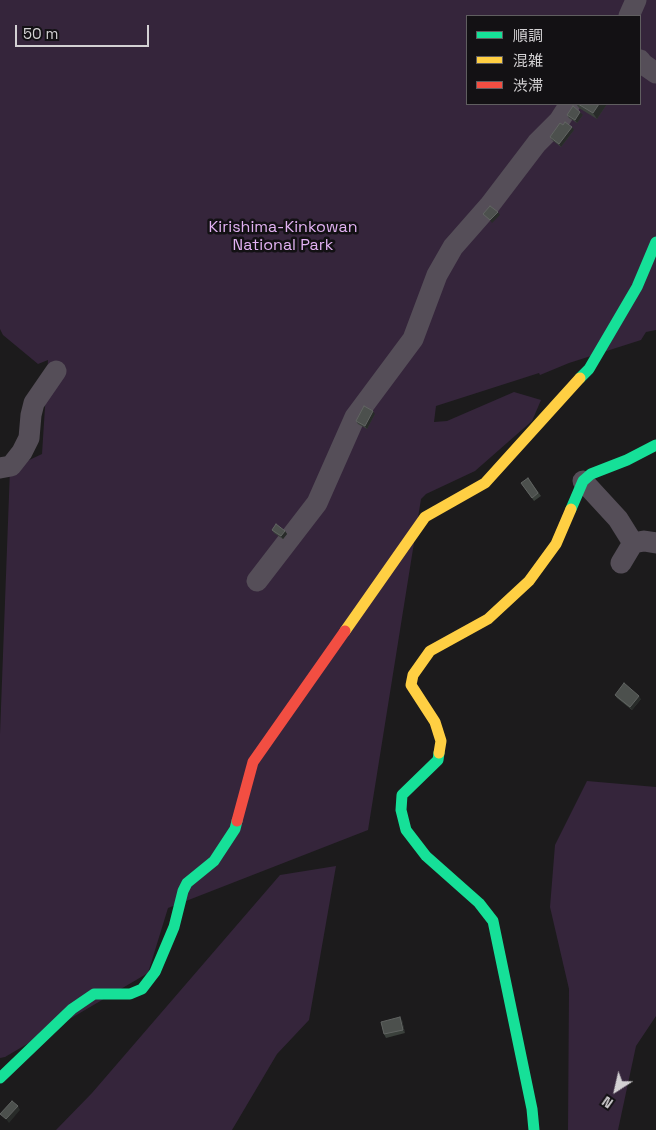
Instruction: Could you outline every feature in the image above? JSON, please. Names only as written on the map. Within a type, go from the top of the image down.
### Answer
[{"type":"street","points":[[630,15],[636,0]]},
{"type":"street","points":[[641,62],[656,73]]},
{"type":"street","points":[[257,581],[317,503],[355,417],[414,339],[436,276],[453,247],[489,206],[537,143],[559,121],[569,105]]},
{"type":"street","points":[[0,1078],[79,1004],[94,994],[130,994],[142,989],[156,972],[174,927],[183,891],[187,883],[214,861],[235,829],[253,762],[425,518],[485,483],[589,369],[638,287],[656,242]]},
{"type":"street","points":[[0,468],[11,466],[22,452],[29,438],[34,403],[56,371]]},
{"type":"street","points":[[534,1130],[532,1109],[492,921],[479,903],[426,856],[406,830],[401,810],[402,794],[438,760],[441,740],[435,722],[411,685],[413,675],[430,651],[488,619],[529,581],[556,544],[583,481],[591,474],[656,445]]},
{"type":"street","points":[[583,481],[618,520],[633,543]]},
{"type":"street","points":[[621,563],[633,543],[644,541],[656,543]]},
{"type":"green space","name":"Kirishima-Kinkowan National Park","points":[[0,0],[656,0],[656,330],[646,332],[641,340],[569,363],[540,375],[539,373],[436,406],[434,422],[447,421],[514,392],[541,400],[532,421],[475,471],[426,494],[421,499],[368,830],[168,908],[148,973],[5,1057],[0,1058],[0,734],[10,469],[42,454],[48,360],[38,364],[3,335],[0,329]]},
{"type":"green space","points":[[587,781],[656,787],[656,1016],[636,1046],[618,1130],[568,1130],[569,989],[550,907],[555,845]]},
{"type":"green space","points":[[336,866],[309,1020],[277,1054],[232,1130],[56,1130],[92,1093],[280,875]]},
{"type":"building","points":[[580,105],[598,105],[593,113]]},
{"type":"building","points":[[573,106],[580,112],[575,120],[567,115]]},
{"type":"building","points":[[565,122],[572,127],[559,144],[550,137],[560,123],[563,125]]},
{"type":"building","points":[[490,206],[498,212],[490,220],[483,214]]},
{"type":"building","points":[[364,406],[373,411],[365,426],[356,421]]},
{"type":"building","points":[[528,478],[538,493],[532,498],[521,483]]},
{"type":"building","points":[[276,524],[285,531],[281,536],[272,530]]},
{"type":"building","points":[[624,683],[639,696],[630,707],[615,695]]},
{"type":"building","points":[[400,1017],[403,1030],[384,1034],[381,1022]]},
{"type":"building","points":[[12,1101],[18,1106],[6,1119],[0,1114]]},
{"type":"traffic: fast","points":[[580,378],[589,369],[637,287],[656,242]]},
{"type":"traffic: fast","points":[[571,509],[583,481],[591,474],[627,460],[656,445]]},
{"type":"traffic: fast","points":[[439,753],[438,760],[402,795],[401,810],[406,830],[426,856],[479,903],[493,921],[532,1109],[534,1130]]},
{"type":"traffic: fast","points":[[0,1078],[72,1009],[94,994],[130,994],[142,989],[155,972],[174,927],[183,891],[187,883],[214,861],[235,829],[237,821]]},
{"type":"traffic: slow","points":[[345,631],[425,517],[485,483],[580,378]]},
{"type":"traffic: slow","points":[[439,753],[441,741],[435,722],[411,685],[413,675],[430,651],[488,619],[529,581],[556,544],[571,509]]},
{"type":"traffic: jam","points":[[237,821],[253,762],[345,631]]}]
